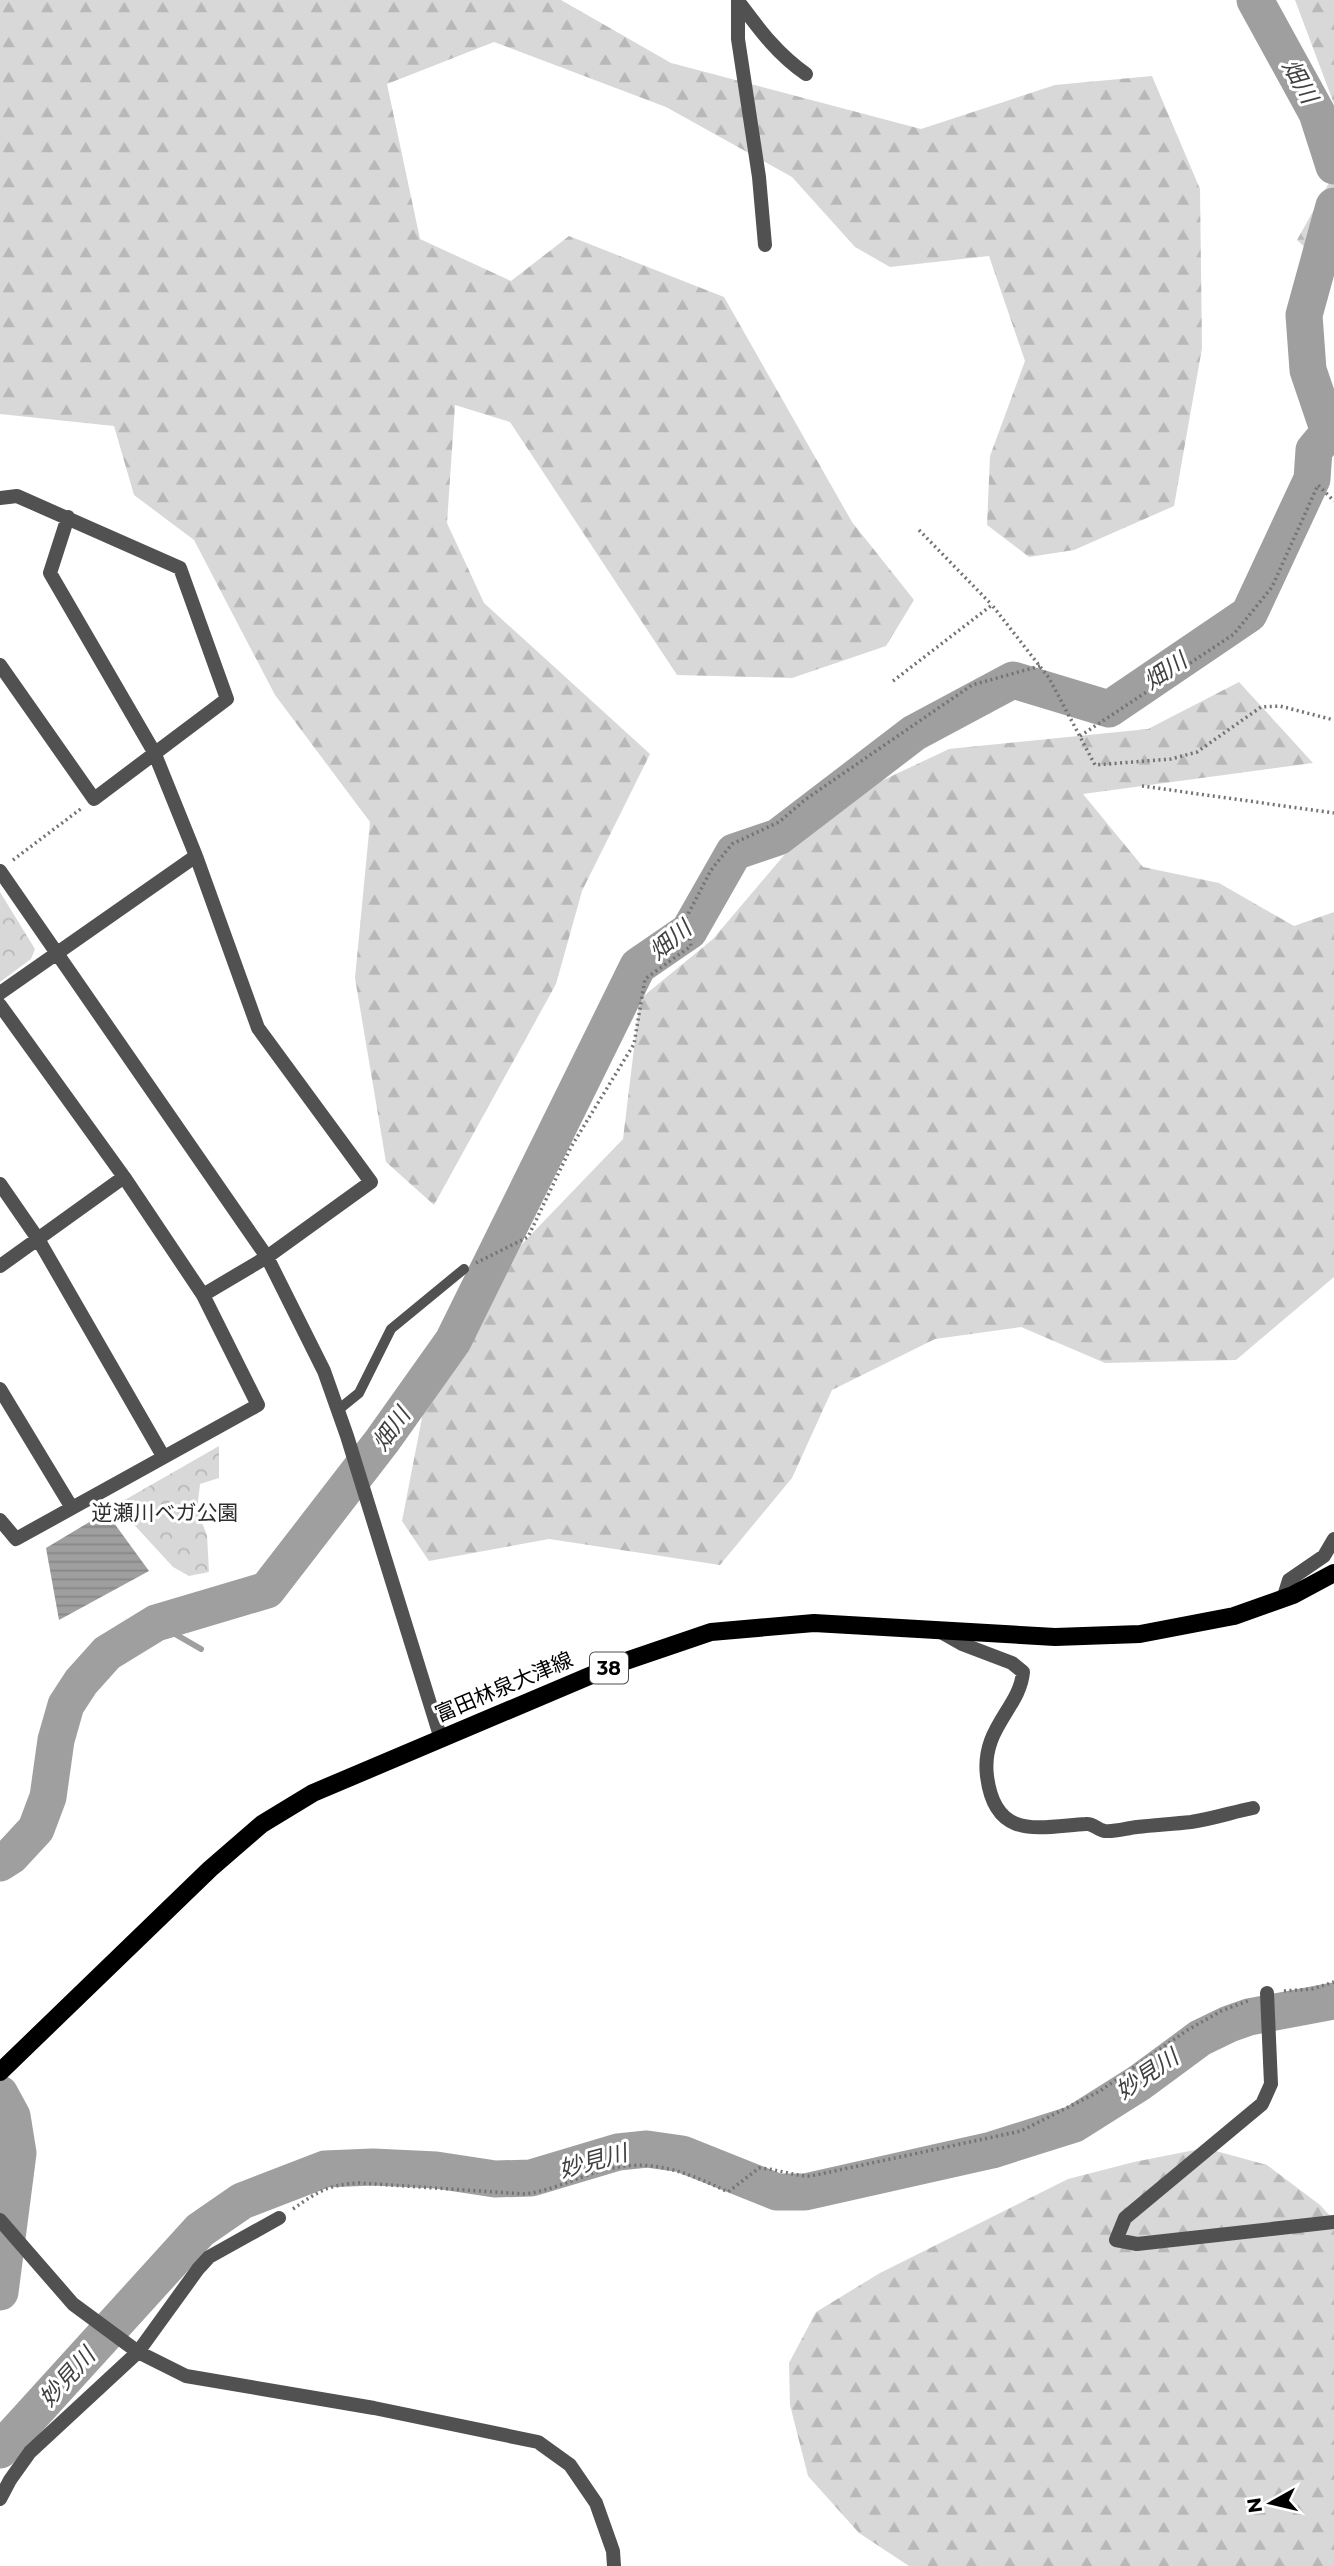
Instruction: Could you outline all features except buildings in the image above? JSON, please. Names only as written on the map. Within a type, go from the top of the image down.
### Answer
[{"type":"main road","name":"富田林泉大津線","points":[[0,2072],[210,1869],[261,1824],[313,1793],[620,1663],[711,1632],[814,1623],[1055,1637],[1140,1634],[1234,1616],[1283,1599],[1334,1573]]},
{"type":"street","points":[[738,0],[785,60],[806,74]]},
{"type":"street","points":[[738,0],[738,39],[759,177],[765,245]]},
{"type":"street","points":[[0,498],[17,496],[180,568],[227,699],[94,799],[0,666]]},
{"type":"street","points":[[68,517],[50,573],[154,752],[196,856],[258,1028],[371,1182],[267,1257],[203,1295]]},
{"type":"street","points":[[0,993],[196,856]]},
{"type":"street","points":[[4,867],[57,953],[267,1257],[324,1371],[347,1436],[441,1739]]},
{"type":"street","points":[[0,1005],[124,1177],[203,1295],[258,1405],[16,1539],[0,1520]]},
{"type":"street","points":[[0,1266],[124,1177]]},
{"type":"street","points":[[0,1184],[38,1239],[163,1456]]},
{"type":"street","points":[[0,1389],[72,1508]]},
{"type":"street","points":[[1283,1599],[1289,1580],[1324,1556],[1334,1539]]},
{"type":"street","points":[[937,1630],[962,1644],[1012,1663],[1023,1672],[1022,1683],[994,1730],[988,1754],[987,1776],[994,1800],[1005,1818],[1021,1826],[1039,1829],[1089,1823],[1103,1831],[1192,1822],[1254,1808]]},
{"type":"street","points":[[1267,1993],[1271,2084],[1262,2104],[1125,2218],[1116,2240],[1138,2244],[1334,2222]]},
{"type":"street","points":[[0,2499],[30,2452],[138,2353],[209,2257],[279,2218]]},
{"type":"street","points":[[0,2220],[73,2304],[138,2353],[186,2376],[374,2407],[538,2442],[570,2465],[596,2503],[613,2550],[614,2566]]},
{"type":"lane","points":[[338,1410],[359,1393],[391,1329],[464,1269]]},
{"type":"path","points":[[1080,736],[1234,634],[1272,587],[1318,485],[1334,501]]},
{"type":"path","points":[[919,530],[992,605],[1049,678],[1095,765],[1171,759],[1196,752],[1261,707],[1280,706],[1334,720]]},
{"type":"path","points":[[893,681],[992,605]]},
{"type":"path","points":[[464,1269],[528,1237],[571,1147],[634,1044],[645,979],[691,946],[686,918],[711,870],[733,844],[779,822],[806,799],[972,685],[1040,666]]},
{"type":"path","points":[[1142,786],[1334,813]]},
{"type":"path","points":[[4,867],[94,799]]},
{"type":"path","points":[[279,2218],[323,2188],[338,2183],[525,2194],[547,2191],[612,2168],[639,2165],[663,2166],[690,2174],[728,2192],[759,2168],[777,2169],[797,2176],[811,2176],[1021,2132],[1100,2091],[1186,2031],[1221,2011],[1267,1993],[1312,1989],[1334,1982]]},
{"type":"green space","points":[[0,0],[561,0],[671,63],[921,129],[1055,85],[1152,76],[1200,189],[1202,348],[1174,506],[1074,550],[1029,557],[987,525],[990,456],[1025,361],[989,256],[890,267],[855,247],[792,177],[666,107],[494,42],[387,84],[420,239],[511,281],[569,236],[724,297],[852,522],[914,600],[886,646],[792,678],[677,675],[510,422],[455,405],[447,523],[484,603],[650,754],[582,891],[556,984],[434,1205],[386,1162],[355,978],[370,822],[275,695],[194,540],[134,495],[114,426],[0,414]]},
{"type":"green space","points":[[1295,0],[1334,0],[1334,104]]},
{"type":"green space","points":[[1334,174],[1334,275],[1297,240]]},
{"type":"green space","points":[[1239,682],[1313,763],[1083,794],[1143,867],[1219,883],[1294,926],[1334,912],[1334,1277],[1236,1360],[1105,1363],[1021,1327],[935,1339],[832,1390],[792,1478],[720,1565],[549,1539],[429,1561],[402,1521],[439,1330],[623,1139],[640,999],[713,939],[824,808],[949,749],[1148,729]]},
{"type":"green space","points":[[0,892],[35,949],[31,959],[0,982]]},
{"type":"green space","name":"逆瀬川ベガ公園","points":[[219,1446],[219,1478],[200,1484],[197,1510],[207,1535],[209,1572],[189,1576],[173,1567],[116,1505]]},
{"type":"green space","points":[[1205,2148],[1267,2165],[1320,2205],[1334,2220],[1334,2566],[909,2566],[859,2533],[808,2476],[790,2405],[789,2363],[816,2312],[880,2273],[1068,2179]]},
{"type":"shaded area","points":[[106,1512],[149,1571],[59,1620],[46,1548]]},
{"type":"waterway","name":"畑川","points":[[1255,0],[1317,113],[1334,166]]},
{"type":"waterway","name":"畑川","points":[[0,1863],[11,1856],[36,1829],[48,1797],[56,1740],[66,1705],[81,1682],[107,1653],[156,1623],[267,1590],[382,1441],[453,1341],[638,966],[689,931],[734,852],[778,837],[914,733],[1013,680],[1109,709],[1249,614],[1312,479],[1314,450],[1329,432],[1308,370],[1304,315],[1334,206]]},
{"type":"waterway","points":[[156,1623],[201,1649]]},
{"type":"waterway","name":"妙見川","points":[[0,2450],[200,2230],[242,2201],[325,2169],[373,2167],[436,2170],[495,2179],[531,2178],[618,2152],[647,2149],[682,2154],[777,2192],[805,2192],[992,2150],[1074,2124],[1139,2083],[1200,2038],[1229,2024],[1249,2017],[1334,2001]]},
{"type":"waterway","points":[[0,2094],[12,2116],[18,2153],[0,2292]]}]
